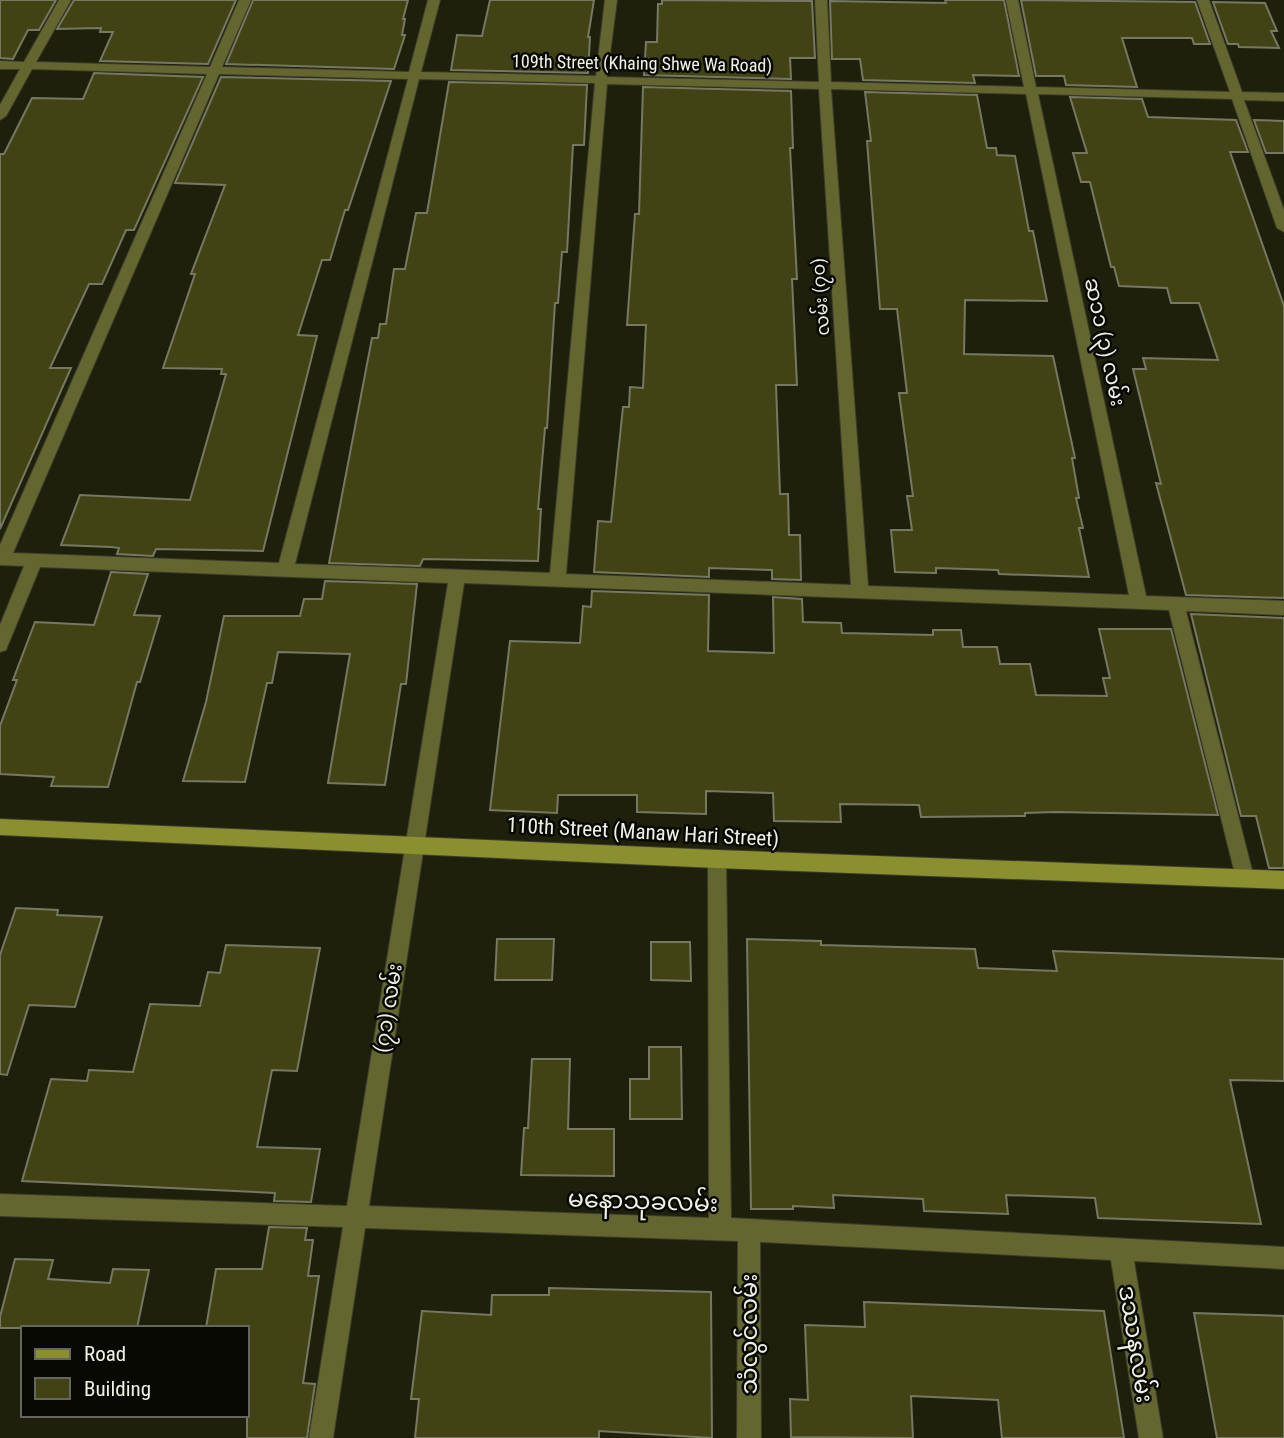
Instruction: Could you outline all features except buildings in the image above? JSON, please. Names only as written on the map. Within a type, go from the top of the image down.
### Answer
[{"type":"main road","name":"110th Street (Manaw Hari Street)","points":[[0,827],[717,859],[1284,880]]},
{"type":"street","points":[[0,116],[65,0]]},
{"type":"street","points":[[246,0],[1,559],[1284,608]]},
{"type":"street","points":[[285,571],[434,0]]},
{"type":"street","points":[[557,581],[601,80],[611,0]]},
{"type":"street","name":"လမ်း (၇၀)","points":[[821,0],[860,592]]},
{"type":"street","name":"ဆ၁၁ (၃) လမ်း","points":[[1012,0],[1139,602]]},
{"type":"street","points":[[1203,0],[1239,95],[1284,228]]},
{"type":"street","name":"109th Street (Khaing Shwe Wa Road)","points":[[0,65],[1284,97]]},
{"type":"street","points":[[0,645],[35,560]]},
{"type":"street","name":"(၇၁) လမ်း","points":[[321,1438],[457,578]]},
{"type":"street","points":[[1176,604],[1245,878]]},
{"type":"street","points":[[717,859],[720,1230]]},
{"type":"street","name":"မနောသုခလမ်း","points":[[0,1205],[355,1219],[749,1230],[1284,1258]]},
{"type":"street","name":"သံလွင်လမ်း","points":[[749,1230],[749,1438]]},
{"type":"street","name":"ဒဿနလမ်း","points":[[1121,1251],[1151,1438]]}]
